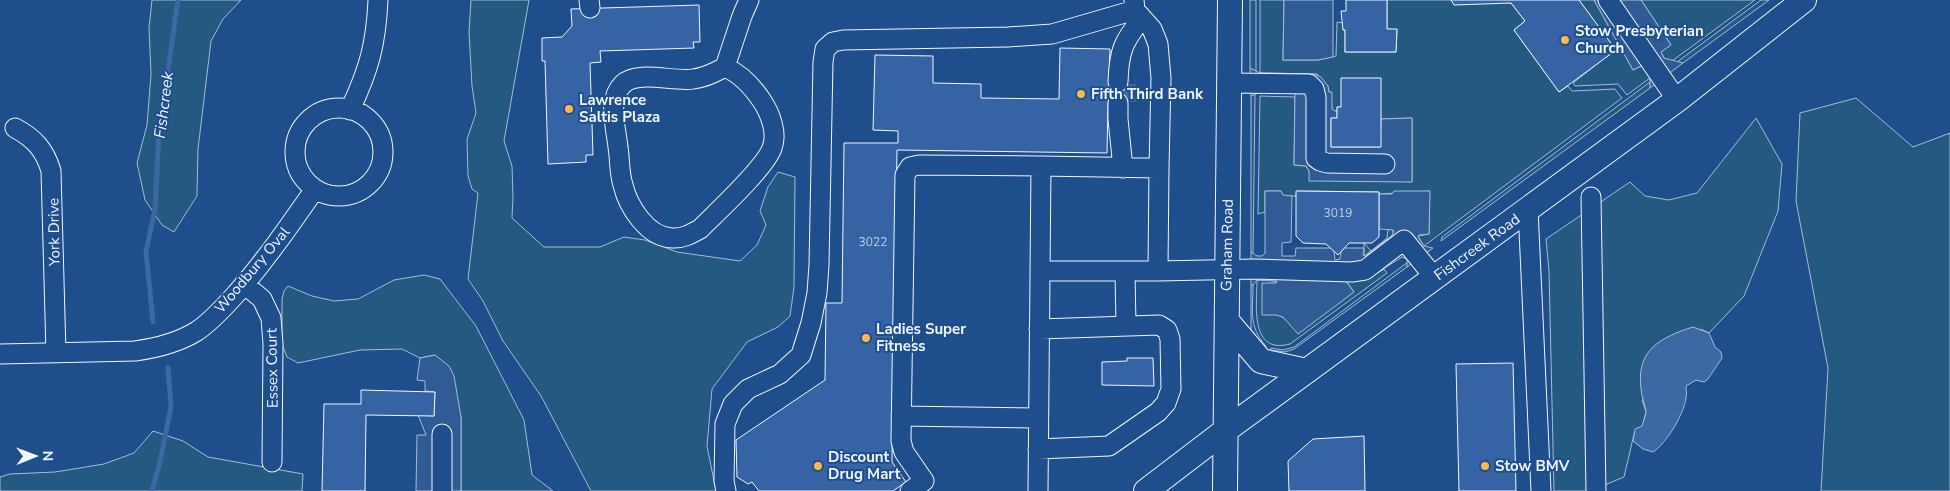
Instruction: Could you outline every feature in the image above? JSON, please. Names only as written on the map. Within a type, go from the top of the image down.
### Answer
[{"type":"main road","name":"Graham Road","points":[[1225,491],[1230,0]]},
{"type":"main road","name":"Fishcreek Road","points":[[1146,491],[1226,430],[1677,100],[1804,0]]},
{"type":"main road","points":[[1226,321],[1261,361],[1307,371]]},
{"type":"street","points":[[350,110],[365,77],[374,43],[378,0]]},
{"type":"street","points":[[725,67],[738,73],[757,93],[766,108],[774,130],[773,148],[764,162],[700,230],[687,236],[671,238],[656,234],[640,220],[628,200],[623,186],[614,110],[616,93],[623,83],[633,78],[694,79],[725,67],[749,0]]},
{"type":"street","points":[[1608,0],[1677,100]]},
{"type":"street","points":[[1124,168],[1118,119],[1118,93],[1125,39],[1137,9]]},
{"type":"street","points":[[1137,9],[1152,29],[1158,44],[1161,78],[1158,271]]},
{"type":"street","points":[[726,491],[724,482],[725,424],[733,404],[748,390],[780,374],[802,355],[811,322],[817,293],[819,265],[823,62],[825,49],[833,42],[844,40],[1052,34],[1137,9]]},
{"type":"street","points":[[1229,83],[1309,84],[1314,89],[1316,97],[1316,158],[1327,163],[1385,164]]},
{"type":"street","points":[[335,107],[350,110],[358,112],[373,124],[379,133],[384,153],[380,168],[372,182],[355,192],[333,195],[315,189],[303,179],[298,171],[295,151],[298,133],[315,113],[335,107]]},
{"type":"street","name":"York Drive","points":[[15,128],[36,141],[44,152],[51,171],[56,353]]},
{"type":"street","points":[[910,491],[924,481],[904,452],[901,441],[906,175],[910,167],[919,165],[1159,168]]},
{"type":"street","points":[[1038,491],[1041,166]]},
{"type":"street","name":"Woodbury Oval","points":[[0,354],[135,351],[152,349],[178,341],[207,323],[244,284],[271,251],[315,189]]},
{"type":"street","points":[[1591,196],[1596,491]]},
{"type":"street","points":[[1528,210],[1541,491]]},
{"type":"street","points":[[1040,271],[1125,273],[1226,269],[1352,272],[1365,270],[1404,240],[1435,278]]},
{"type":"street","points":[[1125,273],[1126,326]]},
{"type":"street","name":"Essex Court","points":[[244,284],[262,299],[271,318],[273,344],[272,462]]},
{"type":"street","points":[[1038,449],[1110,446],[1158,412],[1166,403],[1171,389],[1170,338],[1167,330],[1159,324],[1039,328]]},
{"type":"street","points":[[901,416],[1038,418]]},
{"type":"street","points":[[442,434],[442,491]]},
{"type":"shaded area","points":[[152,0],[241,0],[223,19],[211,41],[198,149],[197,196],[174,232],[162,225],[145,200],[137,163],[147,125],[151,74],[149,28]]},
{"type":"shaded area","points":[[471,0],[529,0],[504,141],[512,166],[512,218],[544,247],[600,247],[624,237],[645,240],[677,252],[740,261],[757,245],[766,225],[760,211],[768,187],[778,172],[795,177],[794,287],[790,316],[778,327],[747,342],[712,389],[707,446],[716,491],[591,491],[541,396],[503,341],[483,301],[468,279],[478,193],[472,189],[468,176],[467,139],[476,113],[472,86],[469,32]]},
{"type":"shaded area","points":[[1250,0],[1256,0],[1256,71],[1250,68]]},
{"type":"shaded area","points":[[1260,0],[1284,0],[1283,60],[1318,60],[1336,56],[1337,22],[1343,23],[1343,30],[1345,30],[1345,52],[1396,52],[1397,30],[1387,29],[1387,0],[1451,0],[1511,3],[1525,21],[1514,30],[1559,92],[1568,86],[1572,91],[1615,89],[1622,98],[1424,246],[1418,236],[1429,234],[1429,191],[1379,194],[1379,192],[1297,191],[1296,196],[1283,196],[1281,191],[1265,191],[1265,212],[1258,214],[1260,96],[1295,97],[1294,165],[1306,166],[1309,171],[1412,182],[1412,118],[1381,119],[1341,107],[1337,107],[1337,112],[1332,109],[1328,86],[1317,74],[1260,73]]},
{"type":"shaded area","points":[[1284,0],[1333,0],[1333,57],[1318,60],[1283,60]]},
{"type":"shaded area","points":[[1579,0],[1594,0],[1633,70],[1643,65],[1650,74],[1650,78],[1627,95],[1618,84],[1575,86],[1573,83],[1615,50]]},
{"type":"shaded area","points":[[1594,0],[1641,0],[1671,45],[1661,52],[1664,58],[1683,63],[1650,88],[1650,74],[1643,65],[1633,70]]},
{"type":"shaded area","points":[[1641,0],[1755,0],[1672,61],[1664,58],[1661,52],[1671,45]]},
{"type":"shaded area","points":[[1761,0],[1769,0],[1683,63],[1677,62]]},
{"type":"shaded area","points":[[1250,68],[1260,73],[1314,74],[1321,77],[1328,86],[1329,92],[1332,92],[1332,109],[1337,112],[1337,118],[1331,118],[1331,147],[1380,147],[1381,119],[1412,118],[1412,182],[1309,181],[1309,171],[1306,166],[1294,165],[1295,92],[1261,92],[1251,96]]},
{"type":"shaded area","points":[[1650,82],[1650,88],[1441,241],[1442,237]]},
{"type":"shaded area","points":[[1255,94],[1253,255],[1251,252],[1251,96]]},
{"type":"shaded area","points":[[1856,98],[1913,147],[1950,133],[1950,491],[1821,491],[1828,368],[1796,201],[1800,113]]},
{"type":"shaded area","points":[[1756,118],[1782,164],[1778,211],[1744,296],[1709,333],[1701,329],[1642,400],[1646,412],[1642,427],[1635,430],[1624,477],[1590,491],[1554,491],[1549,271],[1546,239],[1630,182],[1645,196],[1669,200],[1697,193]]},
{"type":"shaded area","points":[[1265,191],[1281,191],[1283,195],[1292,196],[1291,242],[1282,243],[1282,256],[1295,256],[1296,248],[1331,248],[1334,251],[1335,260],[1340,259],[1344,248],[1364,248],[1363,255],[1365,256],[1391,237],[1394,232],[1393,230],[1379,229],[1379,194],[1392,194],[1394,191],[1430,191],[1429,234],[1419,235],[1418,237],[1424,246],[1433,248],[1407,267],[1407,259],[1402,257],[1367,279],[1345,280],[1354,292],[1298,334],[1283,317],[1262,315],[1262,283],[1276,283],[1277,281],[1257,280],[1251,285],[1251,252],[1257,256],[1262,256],[1265,253]]},
{"type":"shaded area","points":[[1388,229],[1393,230],[1393,235],[1372,250],[1387,238]]},
{"type":"shaded area","points":[[1364,243],[1371,251],[1364,256]]},
{"type":"shaded area","points":[[1408,262],[1407,267],[1294,349],[1285,352],[1270,350],[1271,348],[1283,350],[1294,347]]},
{"type":"shaded area","points":[[1384,269],[1387,273],[1290,344],[1277,345],[1268,342],[1262,335],[1258,325],[1257,314],[1257,280],[1277,281],[1276,283],[1262,284],[1272,314],[1284,318],[1298,333],[1354,292],[1345,279],[1367,279]]},
{"type":"shaded area","points":[[424,275],[440,279],[476,326],[524,420],[532,475],[553,491],[461,491],[461,417],[435,355],[420,358],[402,349],[360,350],[298,363],[287,357],[282,344],[282,299],[284,291],[288,286],[312,296],[334,301],[358,299],[394,280]]},
{"type":"shaded area","points":[[1251,285],[1253,285],[1252,310],[1254,325],[1260,339],[1266,346],[1265,348],[1251,330]]},
{"type":"shaded area","points":[[1693,327],[1709,333],[1715,347],[1721,352],[1722,358],[1708,379],[1704,382],[1696,380],[1686,386],[1685,405],[1682,412],[1674,428],[1658,448],[1653,452],[1643,449],[1633,441],[1635,429],[1642,426],[1646,413],[1641,391],[1640,375],[1643,364],[1653,347],[1661,341]]},
{"type":"shaded area","points":[[435,355],[449,366],[454,376],[461,417],[461,491],[416,491],[417,435],[426,435],[418,415],[434,416],[435,392],[425,391],[425,381],[417,380],[420,358]]},
{"type":"shaded area","points":[[153,431],[183,441],[208,457],[303,474],[302,491],[0,491],[0,477],[10,474],[55,472],[104,464],[134,453]]},
{"type":"building","points":[[1346,0],[1387,0],[1387,29],[1397,29],[1396,52],[1345,52],[1345,30],[1343,30],[1341,11],[1346,11]]},
{"type":"building","name":"Stow Presbyterian Church","points":[[1451,0],[1579,0],[1616,50],[1559,92],[1514,30],[1525,21],[1511,3],[1454,5]]},
{"type":"building","name":"Lawrence Saltis Plaza","points":[[699,5],[700,42],[693,42],[694,48],[600,51],[601,62],[590,63],[593,155],[586,155],[586,162],[548,164],[545,61],[542,61],[542,38],[562,37],[572,26],[571,9]]},
{"type":"building","points":[[1060,48],[1110,49],[1109,82],[1126,82],[1136,93],[1126,103],[1108,103],[1107,153],[897,150],[892,462],[906,482],[893,491],[759,491],[752,482],[748,484],[737,477],[736,440],[825,380],[826,303],[842,303],[844,143],[898,143],[898,131],[873,130],[875,55],[933,56],[933,83],[981,84],[981,98],[1059,99]]},
{"type":"building","points":[[1341,78],[1381,78],[1381,147],[1331,147],[1331,118],[1337,118],[1337,107],[1341,107]]},
{"type":"building","points":[[1296,191],[1379,192],[1379,237],[1372,243],[1349,243],[1338,255],[1326,244],[1303,243],[1296,236]]},
{"type":"building","points":[[1127,358],[1153,358],[1154,386],[1102,385],[1102,362],[1127,361]]},
{"type":"building","points":[[1513,363],[1516,491],[1459,491],[1456,364]]},
{"type":"building","points":[[361,390],[435,392],[434,416],[366,415],[365,491],[322,491],[324,404],[361,404]]},
{"type":"building","points":[[1364,436],[1365,491],[1289,491],[1288,461],[1313,439]]},
{"type":"waterway","name":"Fishcreek","points":[[153,322],[146,251],[155,210],[159,132],[178,0]]},
{"type":"waterway","points":[[152,491],[171,407],[168,367]]},
{"type":"tunnel","points":[[1110,103],[1111,82]]},
{"type":"tunnel","points":[[1127,84],[1127,102]]},
{"type":"place","name":"Stow Presbyterian Church","points":[[1565,40]]},
{"type":"place","name":"Fifth Third Bank","points":[[1081,94]]},
{"type":"place","name":"Lawrence Saltis Plaza","points":[[569,109]]},
{"type":"place","name":"Ladies Super Fitness","points":[[866,338]]},
{"type":"place","name":"Discount Drug Mart","points":[[818,466]]},
{"type":"place","name":"Stow BMV","points":[[1485,466]]}]
